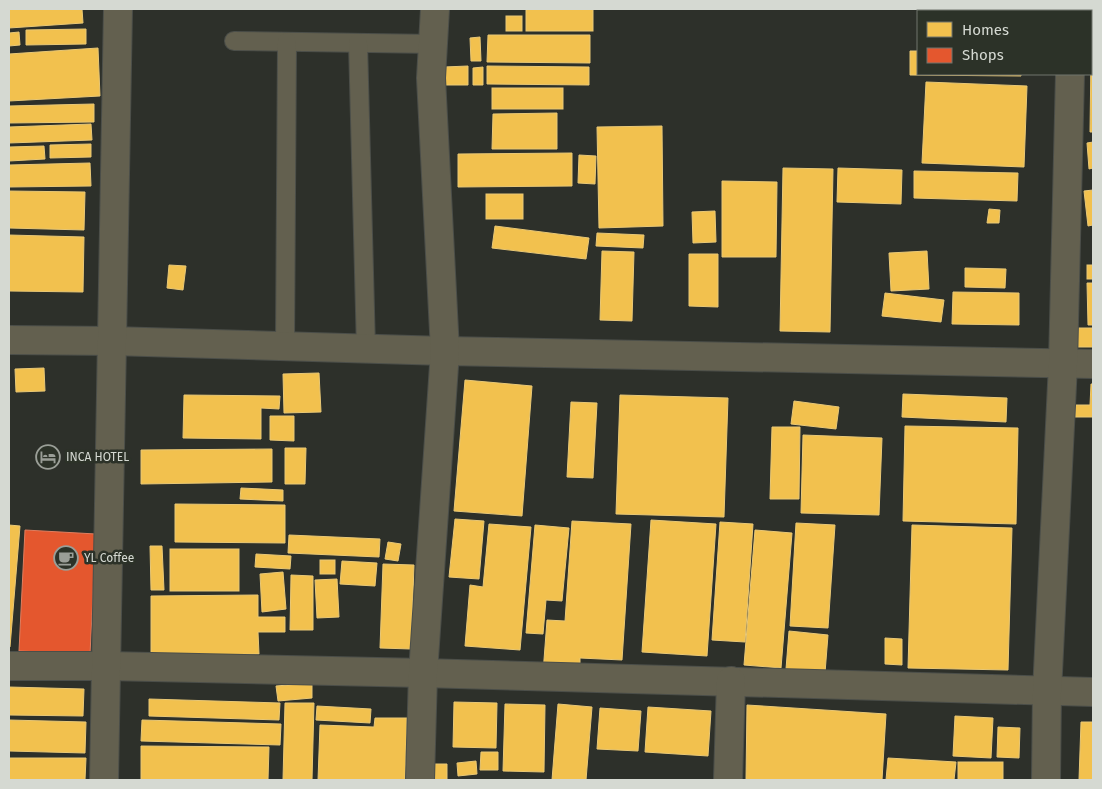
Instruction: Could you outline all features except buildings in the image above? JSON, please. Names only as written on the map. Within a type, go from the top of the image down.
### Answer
[{"type":"street","points":[[104,780],[118,9]]},
{"type":"street","points":[[420,780],[423,673],[445,351],[432,78],[435,9]]},
{"type":"street","points":[[1046,780],[1047,692],[1063,364],[1070,75]]},
{"type":"street","points":[[9,340],[1093,364]]},
{"type":"street","points":[[9,666],[106,666],[423,673],[1093,692]]},
{"type":"street","points":[[728,780],[731,681]]},
{"type":"lane","points":[[234,41],[434,44]]},
{"type":"lane","points":[[285,346],[287,42]]},
{"type":"lane","points":[[358,43],[366,349]]},
{"type":"place","name":"INCA HOTEL","points":[[48,457]]},
{"type":"place","name":"YL Coffee","points":[[66,558]]}]
